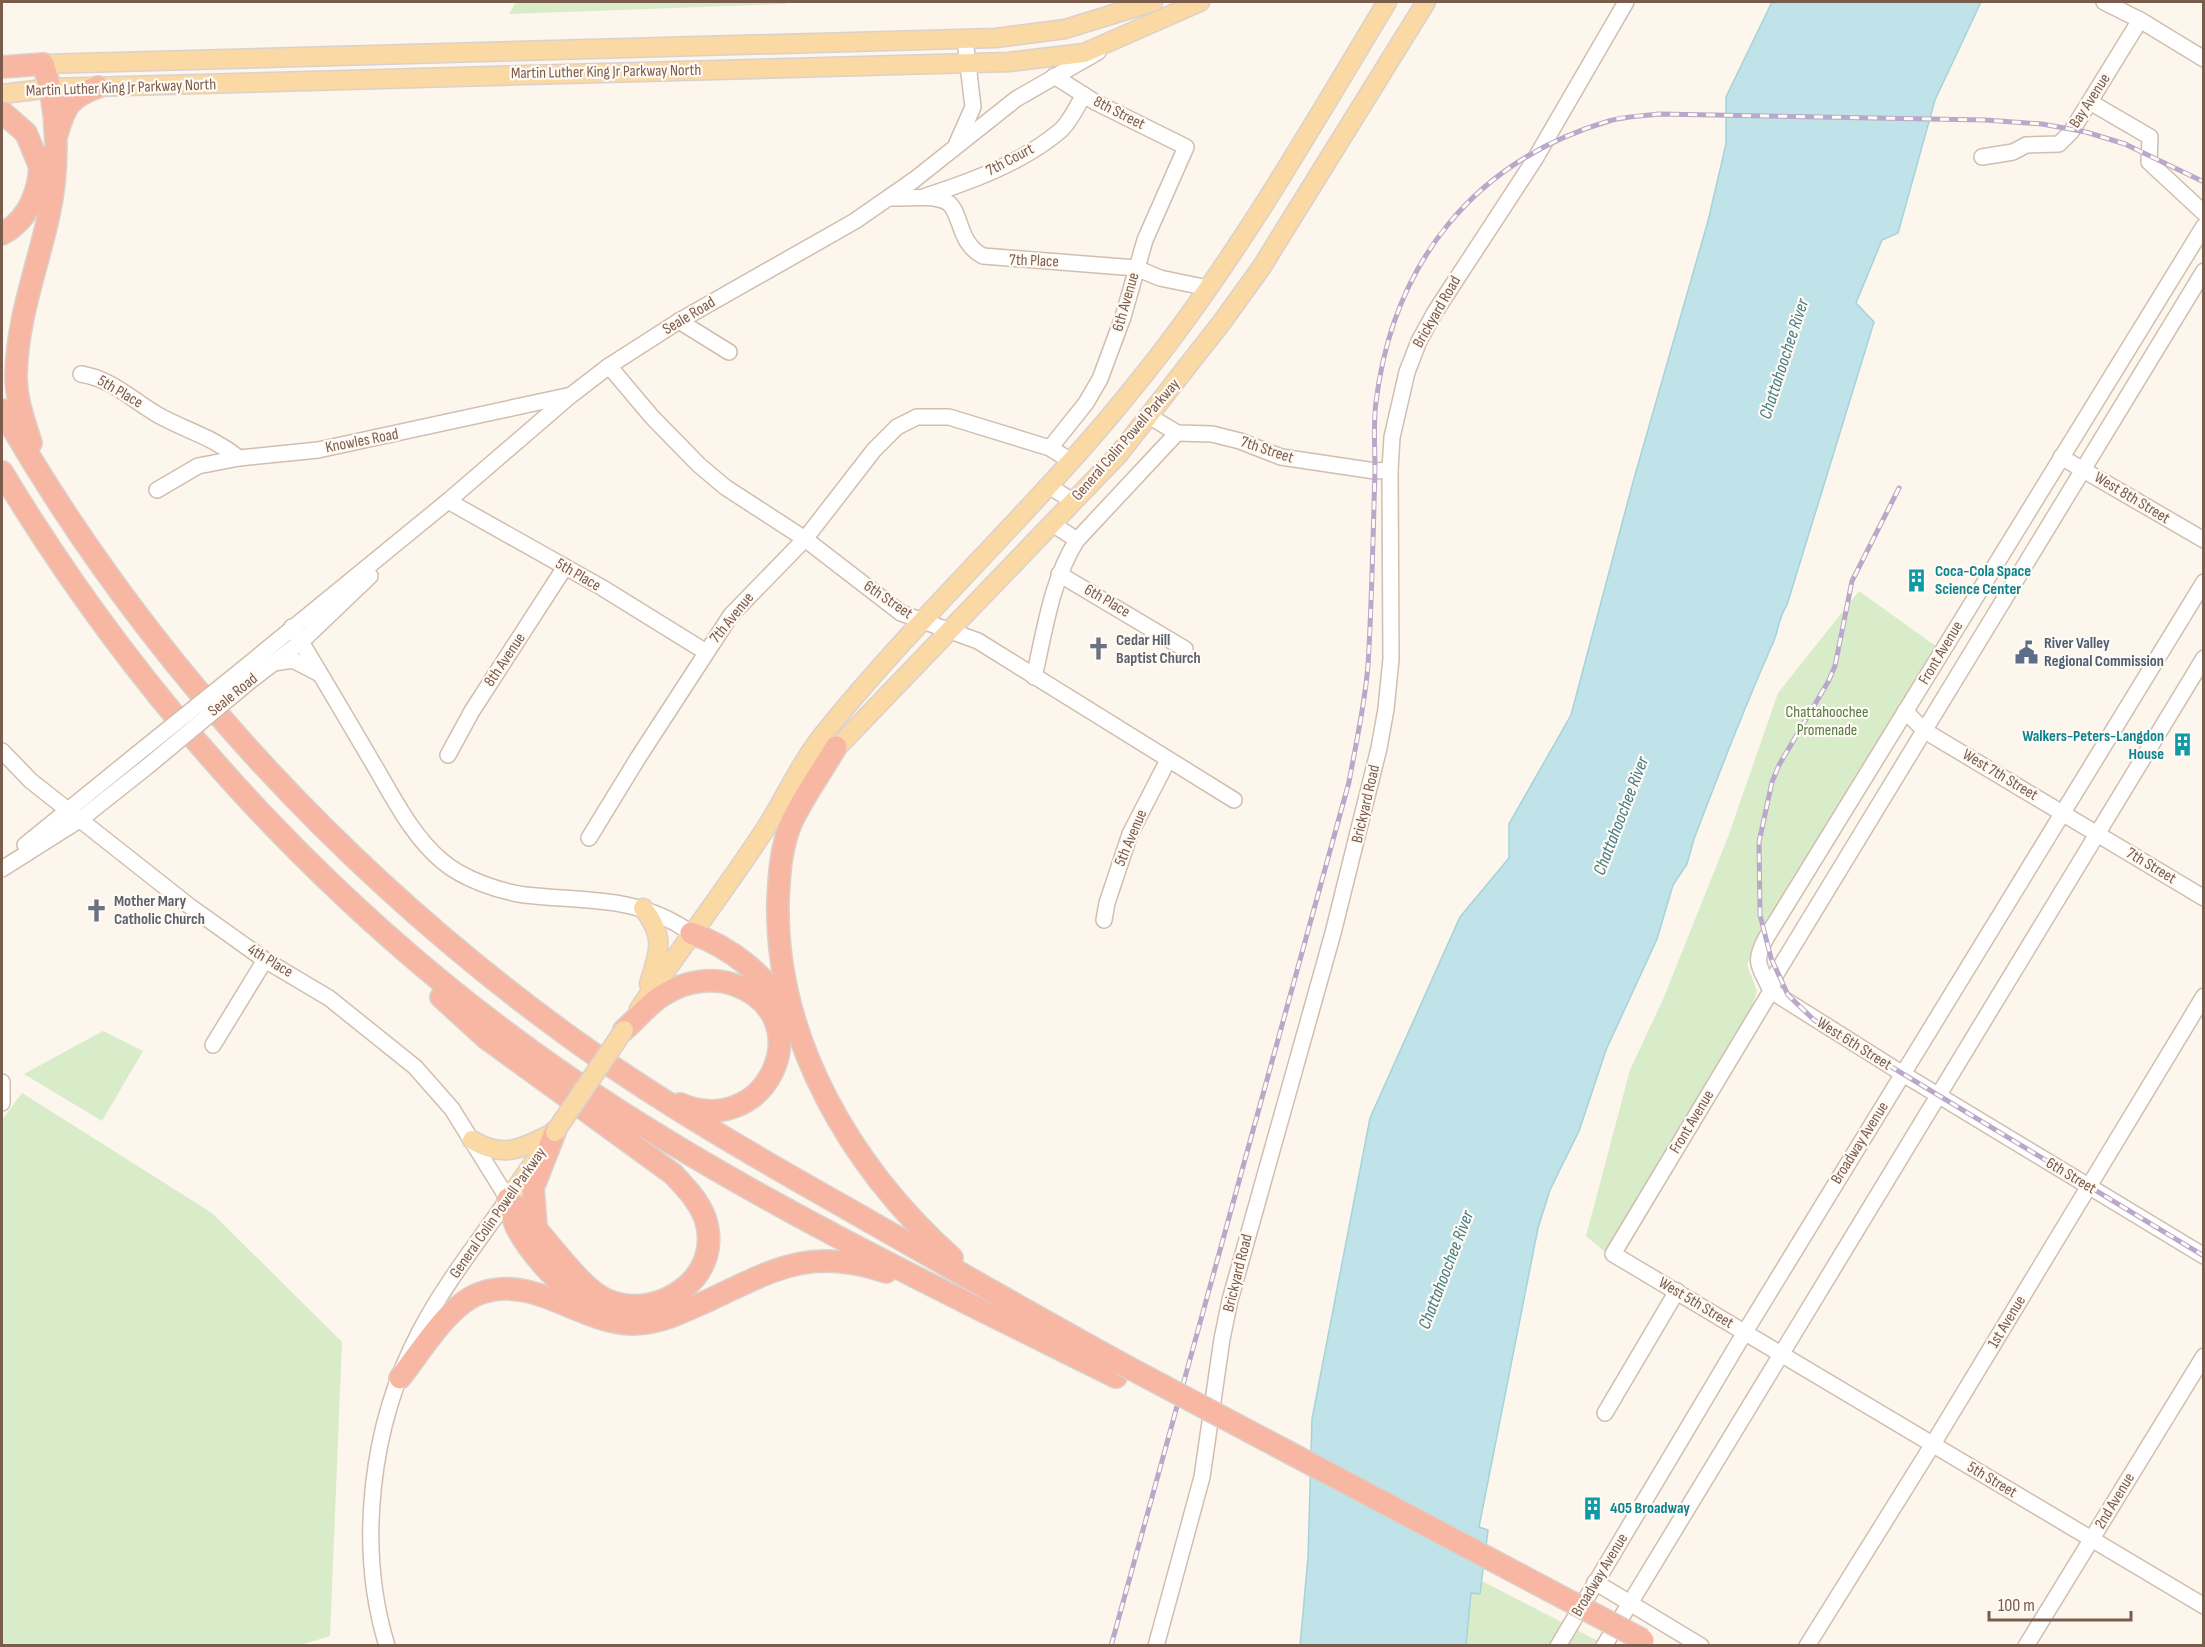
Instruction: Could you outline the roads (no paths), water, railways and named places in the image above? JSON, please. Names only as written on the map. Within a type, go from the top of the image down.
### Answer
[{"type":"highway","name":"Martin Luther King Jr Parkway North","points":[[2,67],[43,64]]},
{"type":"highway","points":[[43,64],[54,143],[49,212],[20,321],[16,377],[21,411],[43,476]]},
{"type":"highway","points":[[54,143],[69,103],[78,95],[98,87]]},
{"type":"highway","points":[[2,234],[21,219],[33,200],[40,167],[45,89]]},
{"type":"highway","points":[[2,112],[26,133],[40,167]]},
{"type":"highway","points":[[2,410],[43,476],[151,633],[248,748],[300,805],[396,897],[468,959],[570,1037],[715,1133],[983,1287],[1119,1371]]},
{"type":"highway","points":[[2,472],[61,564],[127,656],[235,784],[362,911],[435,992],[486,1038],[673,1174],[696,1199],[705,1220],[708,1243],[703,1265],[690,1284],[672,1299],[650,1306],[627,1307],[605,1300],[586,1286],[536,1226],[508,1199]]},
{"type":"highway","points":[[801,1039],[788,993],[778,930],[779,874],[792,822],[836,747]]},
{"type":"highway","points":[[362,911],[498,1026],[617,1110],[741,1185],[937,1289],[1119,1371],[1640,1644]]},
{"type":"highway","points":[[648,1090],[696,1111],[724,1112],[761,1091],[774,1072],[780,1050],[777,1027],[767,1007],[691,933]]},
{"type":"highway","points":[[691,933],[710,940],[760,975],[778,994],[801,1039],[822,1090],[849,1140],[881,1186],[918,1228],[983,1287]]},
{"type":"highway","points":[[624,1030],[664,994],[687,984],[722,981],[753,992]]},
{"type":"highway","points":[[536,1226],[533,1188],[555,1132]]},
{"type":"highway","points":[[508,1199],[518,1230],[537,1256],[575,1297],[609,1322]]},
{"type":"highway","points":[[400,1378],[453,1311],[481,1292],[510,1288],[531,1291],[609,1322],[644,1323],[676,1315],[777,1268],[810,1260],[866,1265],[937,1289]]},
{"type":"main road","name":"Martin Luther King Jr Parkway North","points":[[43,64],[1021,36],[1065,29],[1153,2]]},
{"type":"main road","name":"Martin Luther King Jr Parkway North","points":[[2,94],[45,89],[98,87],[1010,62],[1084,53],[1200,2]]},
{"type":"main road","name":"General Colin Powell Parkway","points":[[508,1199],[764,830],[823,735],[922,622],[1071,461],[1135,386],[1208,288],[1268,200],[1388,2]]},
{"type":"main road","name":"General Colin Powell Parkway","points":[[764,830],[836,747],[1074,502],[1149,416],[1261,268],[1426,2]]},
{"type":"main road","points":[[643,908],[656,926],[660,941],[645,1001]]},
{"type":"main road","points":[[472,1140],[492,1150],[506,1151],[521,1148],[555,1132]]},
{"type":"street","name":"Brickyard Road","points":[[1156,1646],[1202,1477],[1222,1339],[1230,1300],[1333,933],[1379,748],[1391,659],[1390,470],[1398,405],[1419,341],[1435,312],[1535,159],[1626,2]]},
{"type":"street","points":[[2104,2],[2140,20],[2204,59]]},
{"type":"street","name":"Bay Avenue","points":[[1982,156],[2013,152],[2026,145],[2059,144],[2071,132],[2140,20]]},
{"type":"street","name":"Seale Road","points":[[2,867],[81,819],[148,766],[244,677],[292,627],[448,501],[570,396],[609,366],[679,321],[817,244],[890,198],[1016,99],[1121,38]]},
{"type":"street","name":"Seale Road","points":[[947,155],[961,138],[973,107],[966,63],[965,39]]},
{"type":"street","name":"8th Street","points":[[1054,76],[1084,95],[1186,147]]},
{"type":"street","name":"7th Court","points":[[917,199],[966,183],[1028,153],[1062,129],[1084,95]]},
{"type":"street","points":[[2090,102],[2150,137],[2149,162],[2204,213]]},
{"type":"street","name":"6th Avenue","points":[[1050,448],[1086,403],[1100,379],[1123,317],[1145,240],[1186,147]]},
{"type":"street","name":"7th Place","points":[[890,198],[936,199],[952,207],[963,236],[974,252],[983,256],[1136,268],[1171,281],[1208,288]]},
{"type":"street","name":"Front Avenue","points":[[1771,991],[1758,968],[1757,953],[2204,226]]},
{"type":"street","name":"Front Avenue","points":[[1613,1254],[1771,991],[1776,974],[2085,470],[2204,271]]},
{"type":"street","points":[[679,321],[729,352]]},
{"type":"street","name":"6th Street","points":[[609,366],[652,417],[699,465],[725,487],[805,539],[901,613],[978,641],[1234,800]]},
{"type":"street","name":"5th Place","points":[[81,374],[112,384],[158,415],[219,442],[239,458]]},
{"type":"street","name":"Knowles Road","points":[[156,489],[188,470],[239,458],[318,450],[570,396]]},
{"type":"street","name":"7th Avenue","points":[[590,838],[731,615],[805,539],[874,450],[905,422],[927,415],[949,417],[1050,448]]},
{"type":"street","name":"7th Street","points":[[1149,416],[1177,433],[1212,434],[1298,461],[1375,471],[1390,470]]},
{"type":"street","points":[[1034,677],[1059,574],[1077,540],[1177,433]]},
{"type":"street","points":[[1050,448],[1071,461]]},
{"type":"street","name":"West 8th Street","points":[[2061,457],[2204,540]]},
{"type":"street","points":[[1049,486],[1074,502]]},
{"type":"street","name":"Seale Road","points":[[2,867],[68,809],[137,754],[244,677],[274,663],[301,642],[448,501]]},
{"type":"street","name":"5th Place","points":[[448,501],[565,567],[706,652]]},
{"type":"street","points":[[1051,524],[1077,540]]},
{"type":"street","name":"8th Avenue","points":[[448,755],[478,701],[565,567]]},
{"type":"street","name":"6th Place","points":[[1059,574],[1185,649]]},
{"type":"street","name":"Broadway Avenue","points":[[1558,1646],[1744,1332],[2204,582]]},
{"type":"street","points":[[292,627],[395,801],[426,847],[442,862],[470,879],[523,894],[643,908],[668,918],[691,933]]},
{"type":"street","points":[[1604,1646],[2204,658]]},
{"type":"street","points":[[274,663],[293,660],[320,674]]},
{"type":"street","name":"West 7th Street","points":[[1905,711],[1925,731],[2099,834]]},
{"type":"street","name":"4th Place","points":[[2,751],[14,766],[188,904],[266,960],[329,998],[406,1060],[452,1109],[508,1199]]},
{"type":"street","name":"5th Avenue","points":[[1104,920],[1107,903],[1130,834],[1168,760]]},
{"type":"street","name":"7th Street","points":[[2099,834],[2204,898]]},
{"type":"street","points":[[213,1045],[266,960]]},
{"type":"street","name":"West 6th Street","points":[[1771,991],[1939,1096]]},
{"type":"street","name":"1st Avenue","points":[[1807,1646],[2089,1188],[2204,996]]},
{"type":"street","points":[[2,1082],[2,1102]]},
{"type":"street","name":"6th Street","points":[[1939,1096],[2204,1256]]},
{"type":"street","name":"General Colin Powell Parkway","points":[[387,1646],[375,1596],[371,1528],[373,1495],[383,1438],[400,1378],[420,1330],[508,1199]]},
{"type":"street","name":"West 5th Street","points":[[1613,1254],[1780,1354]]},
{"type":"street","points":[[1605,1413],[1677,1291]]},
{"type":"street","name":"5th Street","points":[[1780,1354],[2204,1606]]},
{"type":"street","name":"2nd Avenue","points":[[2026,1646],[2204,1356]]},
{"type":"street","points":[[1595,1582],[1701,1646]]},
{"type":"water","name":"Chattahoochee River","points":[[1772,2],[1981,2],[1935,100],[1898,233],[1882,240],[1856,303],[1874,322],[1787,605],[1694,839],[1687,864],[1673,885],[1657,939],[1606,1050],[1579,1131],[1550,1190],[1538,1228],[1479,1527],[1488,1530],[1480,1594],[1471,1593],[1466,1645],[1300,1646],[1308,1557],[1312,1419],[1370,1118],[1460,917],[1509,858],[1509,824],[1571,715],[1633,482],[1708,221],[1726,144],[1726,97]]},
{"type":"railway","points":[[1111,1646],[1349,782],[1363,709],[1368,665],[1376,402],[1385,352],[1400,306],[1421,263],[1448,225],[1480,191],[1518,162],[1561,139],[1615,119],[1659,114],[1985,120],[2042,124],[2086,132],[2125,144],[2204,182]]},
{"type":"railway","points":[[1899,488],[1852,581],[1835,666],[1779,765],[1772,782],[1759,842],[1760,915],[1771,958],[1788,995],[1814,1020],[2204,1256]]},
{"type":"place","name":"Coca-Cola Space Science Center","points":[[1917,580]]},
{"type":"place","name":"Cedar Hill Baptist Church","points":[[1098,649]]},
{"type":"place","name":"River Valley Regional Commission","points":[[2026,652]]},
{"type":"place","name":"Walkers-Peters-Langdon House","points":[[2182,745]]},
{"type":"place","name":"Mother Mary Catholic Church","points":[[96,910]]},
{"type":"place","name":"405 Broadway","points":[[1592,1508]]},
{"type":"park label","name":"Chattahoochee Promenade","points":[[1827,721]]}]
